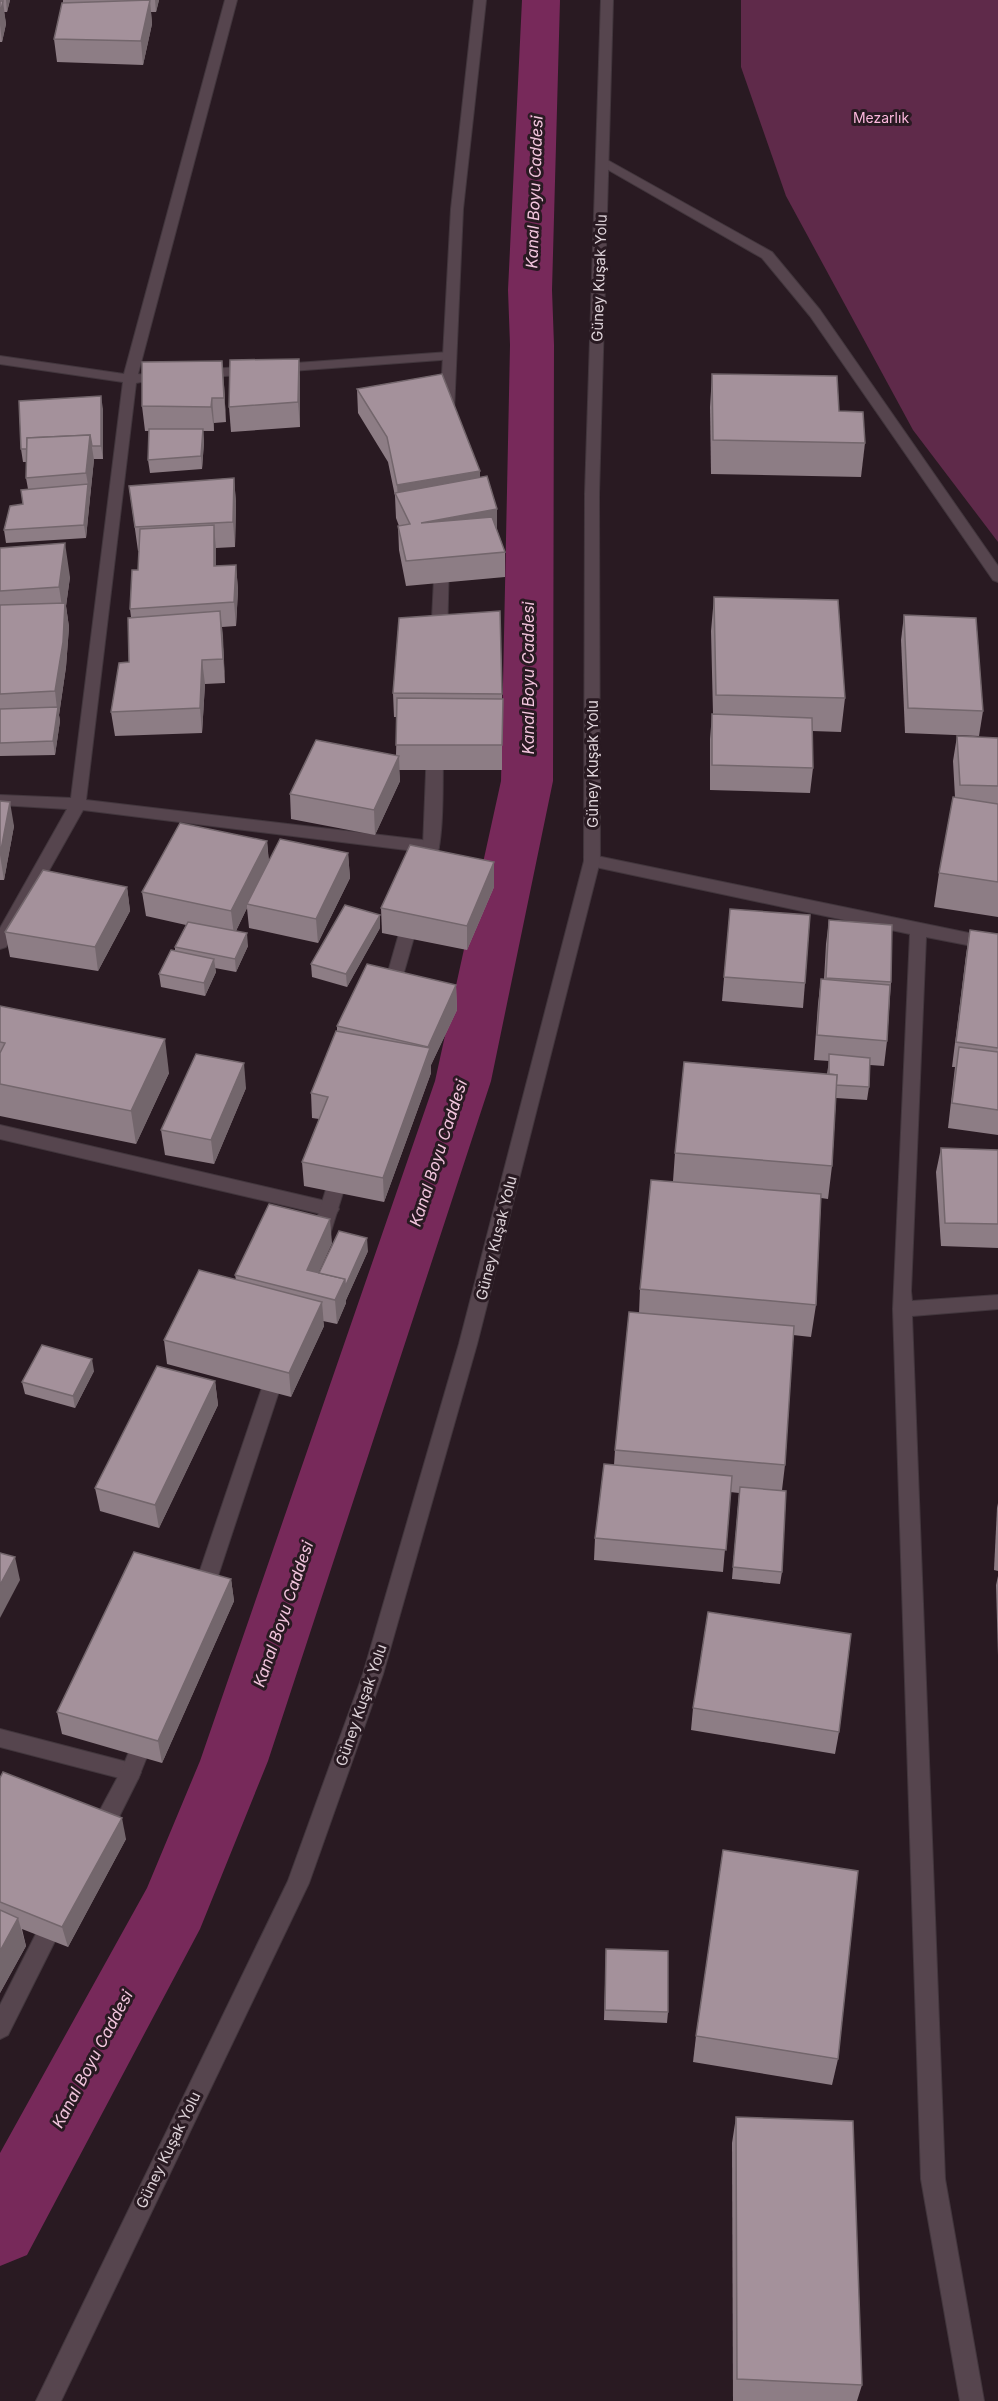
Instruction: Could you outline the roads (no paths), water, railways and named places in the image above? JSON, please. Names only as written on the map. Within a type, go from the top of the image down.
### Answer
[{"type":"street","points":[[0,943],[78,804],[130,379],[231,0]]},
{"type":"street","points":[[447,428],[457,209],[480,0]]},
{"type":"street","name":"Güney Kuşak Yolu","points":[[48,2401],[298,1883],[373,1674],[468,1344],[592,861],[592,494],[607,0]]},
{"type":"street","points":[[603,161],[767,255],[815,313],[998,576]]},
{"type":"street","points":[[186,375],[449,356]]},
{"type":"street","points":[[0,360],[130,379],[153,377]]},
{"type":"street","points":[[438,656],[442,548]]},
{"type":"street","points":[[387,1006],[431,848],[435,728]]},
{"type":"street","points":[[0,800],[78,804],[431,848]]},
{"type":"street","points":[[592,861],[998,945]]},
{"type":"street","points":[[918,930],[902,1309],[933,2179],[972,2401]]},
{"type":"street","points":[[0,1132],[330,1209]]},
{"type":"street","points":[[315,1254],[346,1152]]},
{"type":"street","points":[[902,1309],[998,1302]]},
{"type":"street","points":[[195,1611],[282,1354]]},
{"type":"street","points":[[87,1858],[131,1772],[152,1719]]},
{"type":"street","points":[[0,1738],[131,1772]]},
{"type":"street","points":[[0,2028],[65,1900]]},
{"type":"waterway","name":"Kanal Boyu Caddesi","points":[[0,2228],[175,1906],[234,1761],[463,1081],[527,781],[532,345],[530,290],[541,0]]},
{"type":"park label","name":"Mezarlık","points":[[881,117]]}]
